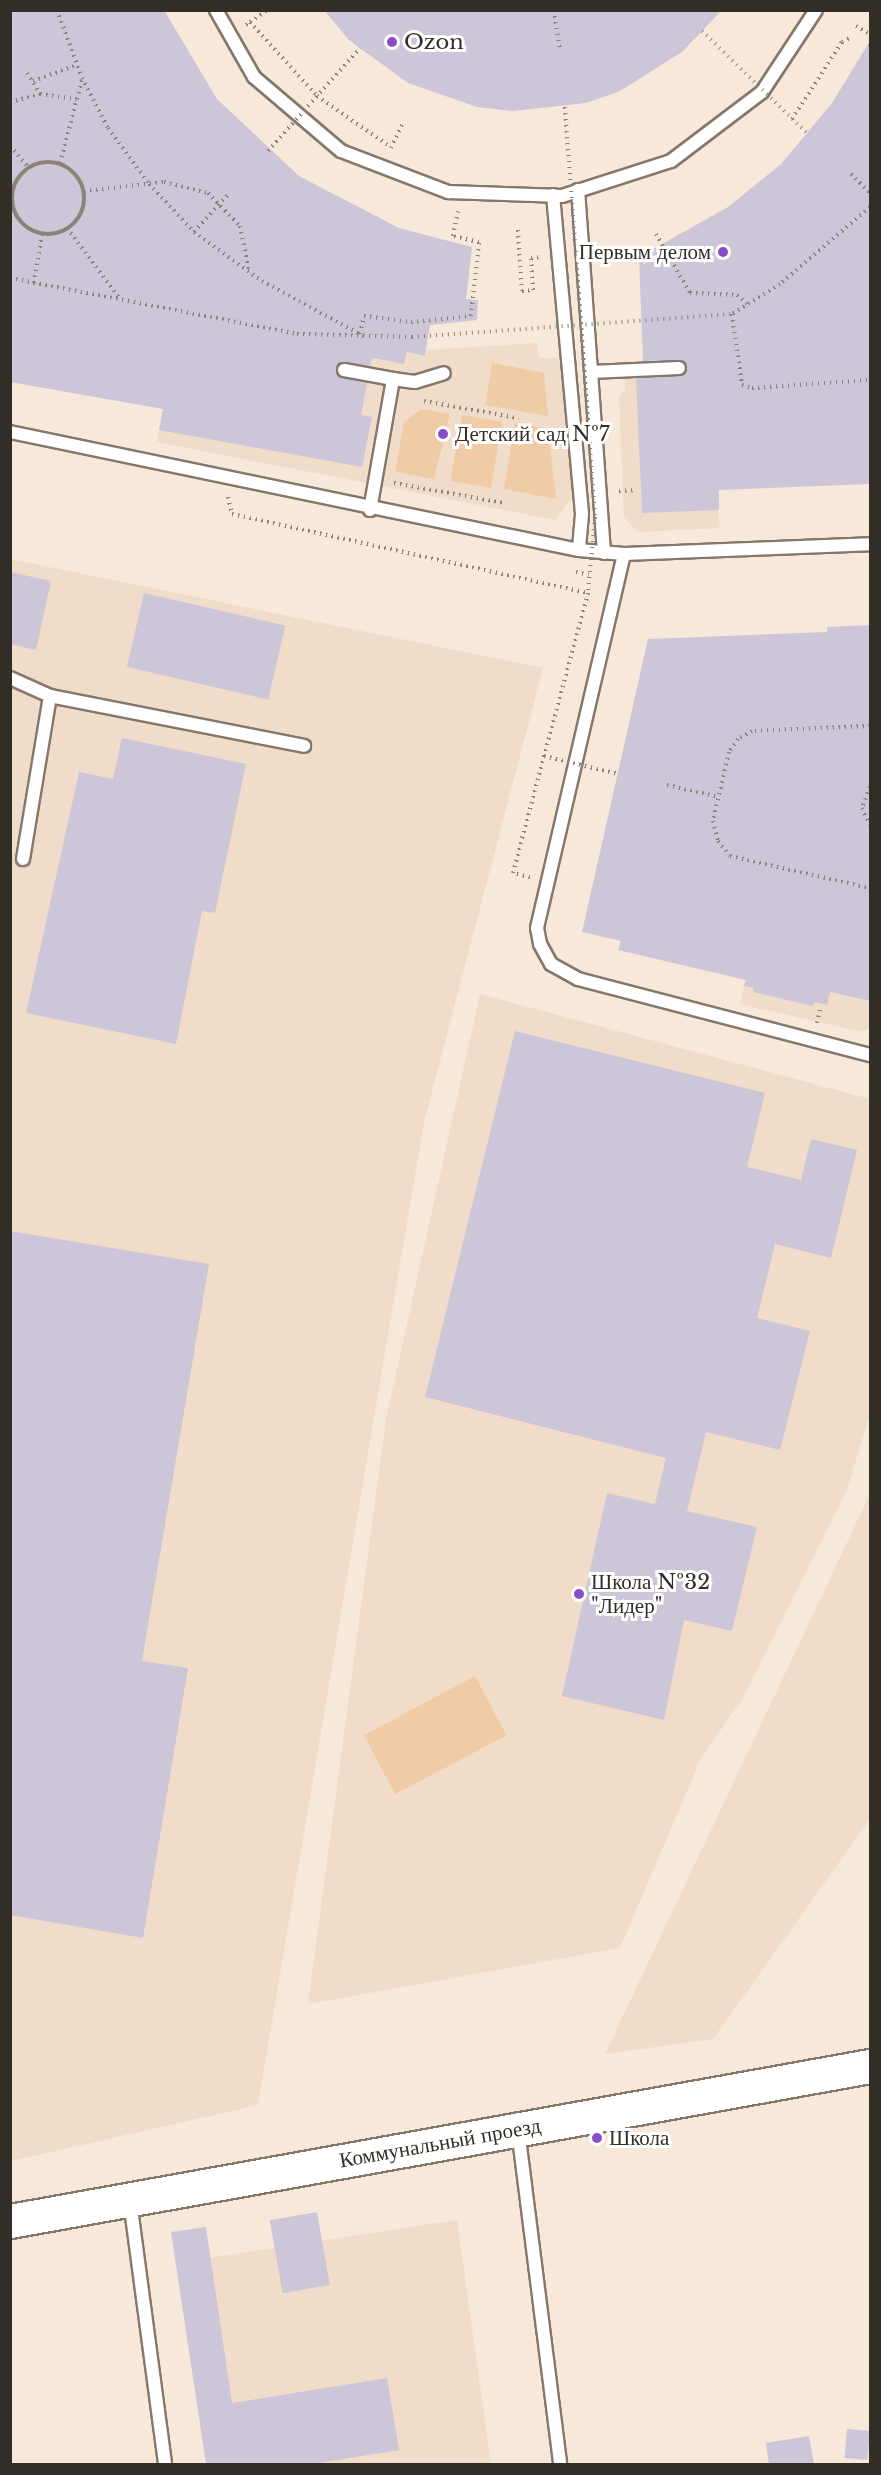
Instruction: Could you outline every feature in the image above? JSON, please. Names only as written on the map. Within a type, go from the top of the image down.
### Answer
[{"type":"street","name":"Коммунальный проезд","points":[[10,2221],[870,2066]]},
{"type":"lane","points":[[216,10],[254,77],[341,151],[448,192],[554,195],[578,190],[671,161],[762,92],[816,10]]},
{"type":"lane","points":[[578,190],[604,553]]},
{"type":"lane","points":[[554,195],[582,514],[579,550]]},
{"type":"lane","points":[[591,372],[680,369]]},
{"type":"lane","points":[[344,370],[415,382],[444,373]]},
{"type":"lane","points":[[370,510],[393,379]]},
{"type":"lane","points":[[10,432],[370,510],[579,550],[624,554],[870,544]]},
{"type":"lane","points":[[624,554],[537,928],[551,964],[565,974],[870,1054]]},
{"type":"lane","points":[[10,678],[50,696],[304,746]]},
{"type":"lane","points":[[23,859],[50,696]]},
{"type":"lane","points":[[518,2130],[560,2464]]},
{"type":"lane","points":[[129,2198],[165,2464]]},
{"type":"path","points":[[57,10],[82,78],[108,128],[149,184],[194,232],[249,272],[365,338]]},
{"type":"path","points":[[250,22],[268,10]]},
{"type":"path","points":[[554,10],[560,51]]},
{"type":"path","points":[[856,26],[870,34]]},
{"type":"path","points":[[702,31],[808,134]]},
{"type":"path","points":[[259,36],[317,96],[375,138]]},
{"type":"path","points":[[792,119],[842,42],[852,37]]},
{"type":"path","points":[[268,151],[360,48]]},
{"type":"path","points":[[33,81],[77,65]]},
{"type":"path","points":[[27,73],[40,94]]},
{"type":"path","points":[[60,163],[82,78]]},
{"type":"path","points":[[10,102],[40,94],[77,99]]},
{"type":"path","points":[[548,882],[513,873],[588,593],[595,517],[565,107]]},
{"type":"path","points":[[392,148],[402,124]]},
{"type":"path","points":[[10,146],[29,168]]},
{"type":"path","points":[[48,161],[60,163],[79,179],[84,190],[80,215],[67,228],[42,232],[17,216],[13,204],[13,183],[29,168],[48,161]]},
{"type":"path","points":[[851,174],[870,193]]},
{"type":"path","points":[[84,190],[149,184],[187,185],[221,202],[240,226],[249,272]]},
{"type":"path","points":[[194,232],[230,192]]},
{"type":"path","points":[[10,278],[297,334],[365,338],[412,337],[582,322],[732,314],[780,284],[870,207]]},
{"type":"path","points":[[10,220],[17,216]]},
{"type":"path","points":[[67,228],[120,299]]},
{"type":"path","points":[[518,230],[522,291],[533,290]]},
{"type":"path","points":[[34,283],[42,232]]},
{"type":"path","points":[[656,234],[690,293],[741,295],[747,304]]},
{"type":"path","points":[[360,334],[364,316],[411,322],[471,316],[479,242],[453,236]]},
{"type":"path","points":[[732,314],[742,385],[752,388],[870,380]]},
{"type":"path","points":[[420,400],[518,418]]},
{"type":"path","points":[[375,479],[504,503]]},
{"type":"path","points":[[623,490],[636,490]]},
{"type":"path","points":[[232,514],[588,593]]},
{"type":"path","points":[[870,726],[752,731],[738,739],[729,752],[713,821],[718,842],[730,856],[870,888]]},
{"type":"path","points":[[544,756],[618,774]]},
{"type":"path","points":[[667,785],[719,797]]},
{"type":"path","points":[[870,787],[864,797],[862,808],[870,825]]},
{"type":"path","points":[[864,797],[870,800]]},
{"type":"path","points":[[817,1022],[820,1009]]},
{"type":"shaded area","name":"Детский сад №7","points":[[537,343],[539,358],[560,358],[572,498],[555,520],[157,442],[163,409],[319,437],[334,352],[404,364],[407,352],[425,356],[426,350]]},
{"type":"shaded area","name":"Детский сад №7","points":[[699,359],[720,528],[637,532],[624,517],[619,395],[625,390],[624,362]]},
{"type":"shaded area","points":[[492,363],[544,373],[548,416],[485,405]]},
{"type":"shaded area","points":[[421,409],[450,414],[434,479],[395,472],[404,422]]},
{"type":"shaded area","points":[[462,415],[502,422],[491,488],[450,481]]},
{"type":"shaded area","points":[[515,423],[548,429],[556,499],[504,489]]},
{"type":"shaded area","points":[[10,559],[543,668],[424,1122],[258,2105],[11,2161]]},
{"type":"shaded area","points":[[747,973],[870,1001],[870,1027],[862,1032],[740,1004]]},
{"type":"shaded area","name":"Школа №32 \"Лидер\"","points":[[480,994],[870,1099],[870,1413],[847,1490],[743,1698],[701,1758],[620,1948],[308,2004],[386,1419]]},
{"type":"shaded area","points":[[870,1494],[870,1819],[713,2039],[605,2054]]},
{"type":"shaded area","points":[[475,1676],[506,1735],[395,1794],[364,1735]]},
{"type":"shaded area","points":[[457,2220],[491,2464],[209,2464],[183,2262]]},
{"type":"building","points":[[10,10],[164,10],[217,99],[299,176],[399,228],[472,247],[466,299],[478,300],[477,320],[430,325],[425,356],[407,352],[404,364],[372,358],[370,366],[337,365],[339,377],[367,383],[361,415],[372,417],[362,467],[159,430],[163,409],[10,382]]},
{"type":"building","points":[[324,10],[722,10],[682,52],[620,91],[586,103],[513,111],[477,107],[408,83],[349,40]]},
{"type":"building","points":[[870,41],[870,484],[719,490],[719,510],[642,513],[636,378],[680,376],[687,368],[679,360],[643,361],[639,257],[728,207],[781,164],[832,103]]},
{"type":"building","points":[[10,572],[51,581],[36,650],[10,644]]},
{"type":"building","points":[[144,593],[285,626],[268,700],[127,667]]},
{"type":"building","points":[[870,625],[870,1001],[830,992],[827,1005],[814,1002],[813,1006],[753,992],[754,988],[744,986],[746,980],[618,950],[621,941],[582,932],[648,639],[827,632],[827,627]]},
{"type":"building","points":[[122,738],[246,764],[215,913],[202,911],[176,1044],[26,1013],[79,772],[113,779]]},
{"type":"building","points":[[515,1031],[765,1093],[747,1167],[801,1180],[811,1139],[857,1150],[831,1258],[775,1244],[757,1318],[810,1331],[780,1450],[706,1432],[687,1511],[757,1527],[732,1631],[684,1620],[664,1720],[562,1696],[607,1493],[655,1504],[666,1458],[425,1397]]},
{"type":"building","points":[[10,1231],[209,1264],[142,1661],[188,1668],[143,1938],[10,1915]]},
{"type":"building","points":[[317,2212],[330,2285],[283,2293],[270,2220]]},
{"type":"building","points":[[206,2227],[232,2403],[387,2378],[399,2450],[313,2464],[206,2464],[171,2232]]},
{"type":"building","points":[[847,2429],[870,2431],[867,2460],[844,2458]]},
{"type":"building","points":[[809,2436],[814,2464],[769,2464],[766,2443]]},
{"type":"place","name":"Ozon","points":[[392,42]]},
{"type":"place","name":"Первым делом","points":[[723,252]]},
{"type":"place","name":"Детский сад №7","points":[[443,434]]},
{"type":"place","name":"Школа №32 \"Лидер\"","points":[[579,1594]]},
{"type":"place","name":"Школа","points":[[597,2138]]}]
